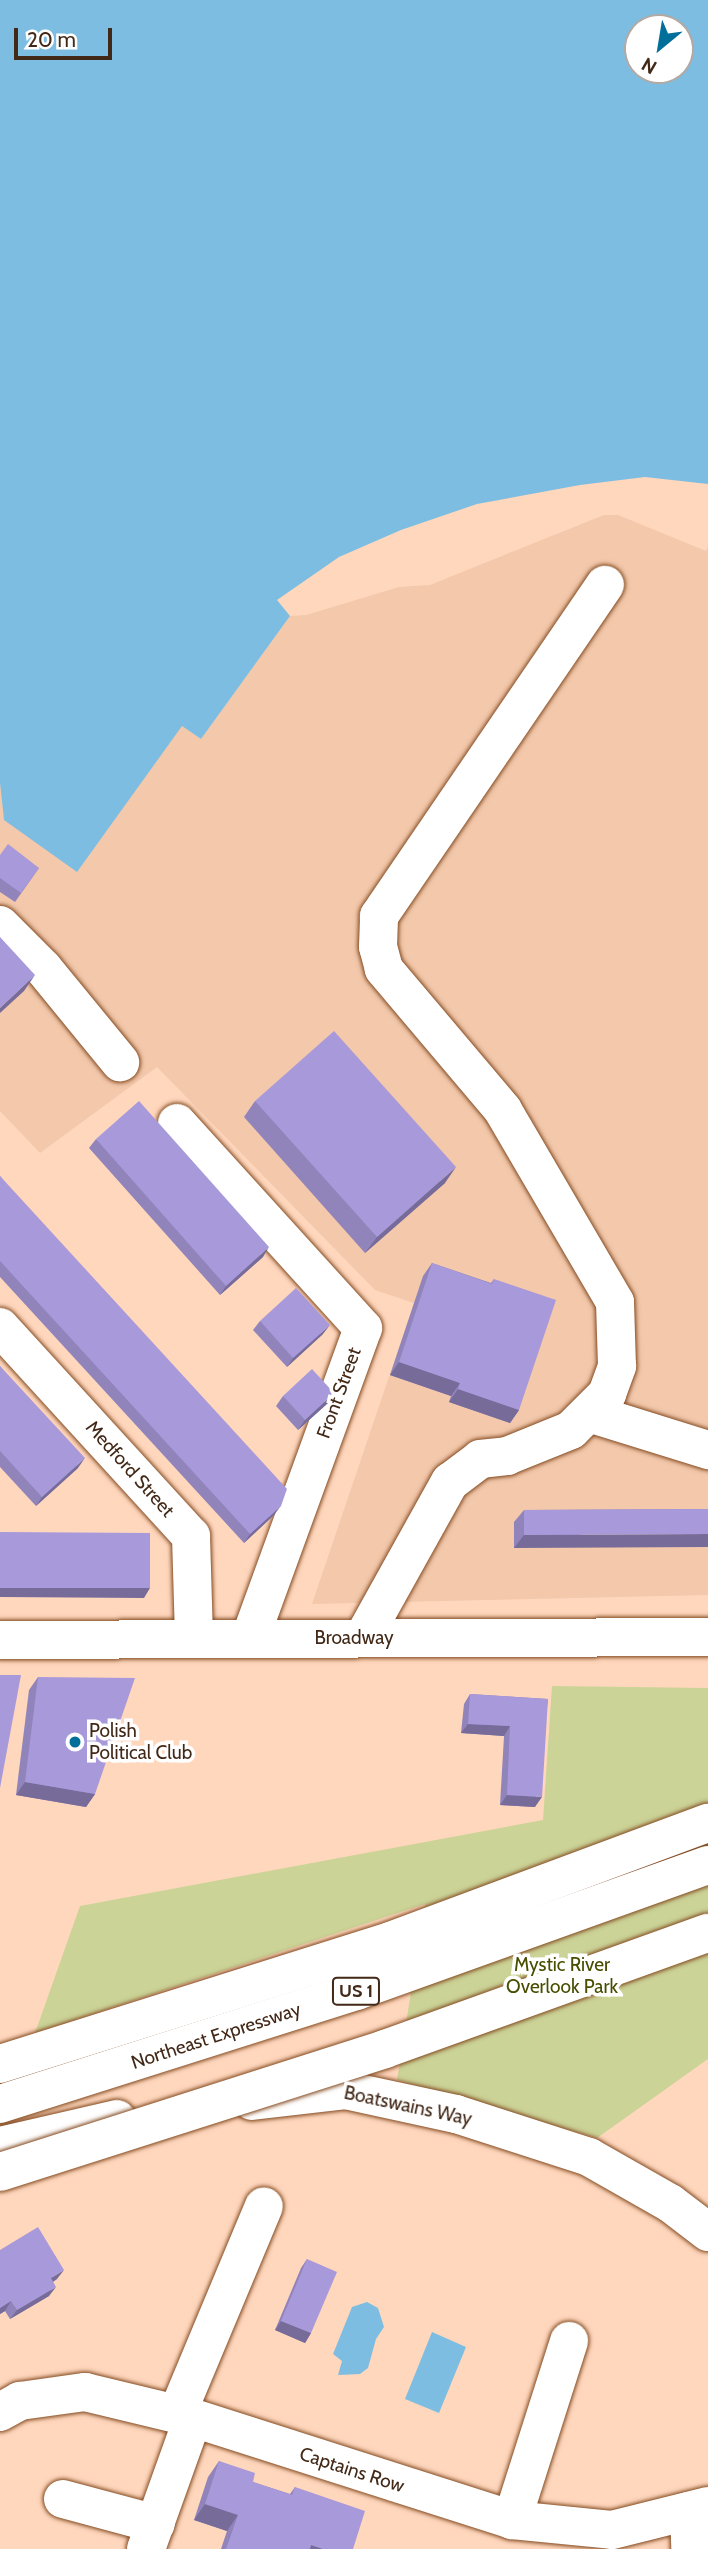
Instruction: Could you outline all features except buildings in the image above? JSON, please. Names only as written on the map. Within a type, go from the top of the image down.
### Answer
[{"type":"main road","points":[[363,1638],[450,1482],[480,1459],[507,1456],[571,1430],[607,1394],[617,1366],[615,1302],[503,1110],[384,969],[378,947],[379,916],[605,585]]},
{"type":"main road","points":[[0,925],[43,968],[120,1062]]},
{"type":"main road","name":"Front Street","points":[[177,1124],[363,1328],[250,1638]]},
{"type":"main road","name":"Medford Street","points":[[0,1327],[191,1536],[194,1638]]},
{"type":"main road","points":[[589,1413],[708,1450]]},
{"type":"main road","name":"Broadway","points":[[0,1640],[708,1637]]},
{"type":"main road","points":[[0,2064],[390,1941],[708,1823]]},
{"type":"main road","name":"Northeast Expressway","points":[[0,2103],[343,1995],[708,1865]]},
{"type":"main road","points":[[0,2172],[385,2049],[708,1933]]},
{"type":"main road","name":"Boatswains Way","points":[[0,2146],[142,2113],[345,2090],[456,2114],[589,2157],[670,2203],[708,2231]]},
{"type":"main road","points":[[63,2499],[151,2536],[185,2416],[264,2206]]},
{"type":"main road","points":[[512,2520],[569,2341]]},
{"type":"main road","name":"Captains Row","points":[[0,2412],[20,2401],[85,2392],[185,2416],[512,2520],[612,2530],[698,2508]]},
{"type":"main road","points":[[690,2549],[698,2508]]},
{"type":"shaded area","points":[[604,515],[618,515],[706,551],[708,546],[708,1595],[312,1604],[414,1303],[375,1290],[157,1067],[40,1153],[0,1111],[0,783],[4,819],[166,714],[201,739],[290,616],[306,615],[399,587],[430,585]]},
{"type":"green space","name":"Mystic River Overlook Park","points":[[552,1686],[708,1688],[708,2059],[597,2138],[397,2080],[425,1904],[35,2033],[80,1906],[543,1820]]},
{"type":"water","points":[[0,0],[708,0],[708,484],[645,477],[580,485],[477,504],[401,530],[339,557],[277,600],[290,616],[201,739],[182,726],[77,872],[4,820],[0,783]]},
{"type":"water","points":[[367,2302],[378,2308],[384,2327],[376,2339],[368,2368],[360,2374],[338,2375],[342,2361],[333,2354],[352,2307]]},
{"type":"water","points":[[432,2332],[466,2347],[439,2413],[405,2399]]},
{"type":"place","name":"Polish Political Club","points":[[75,1742]]}]
